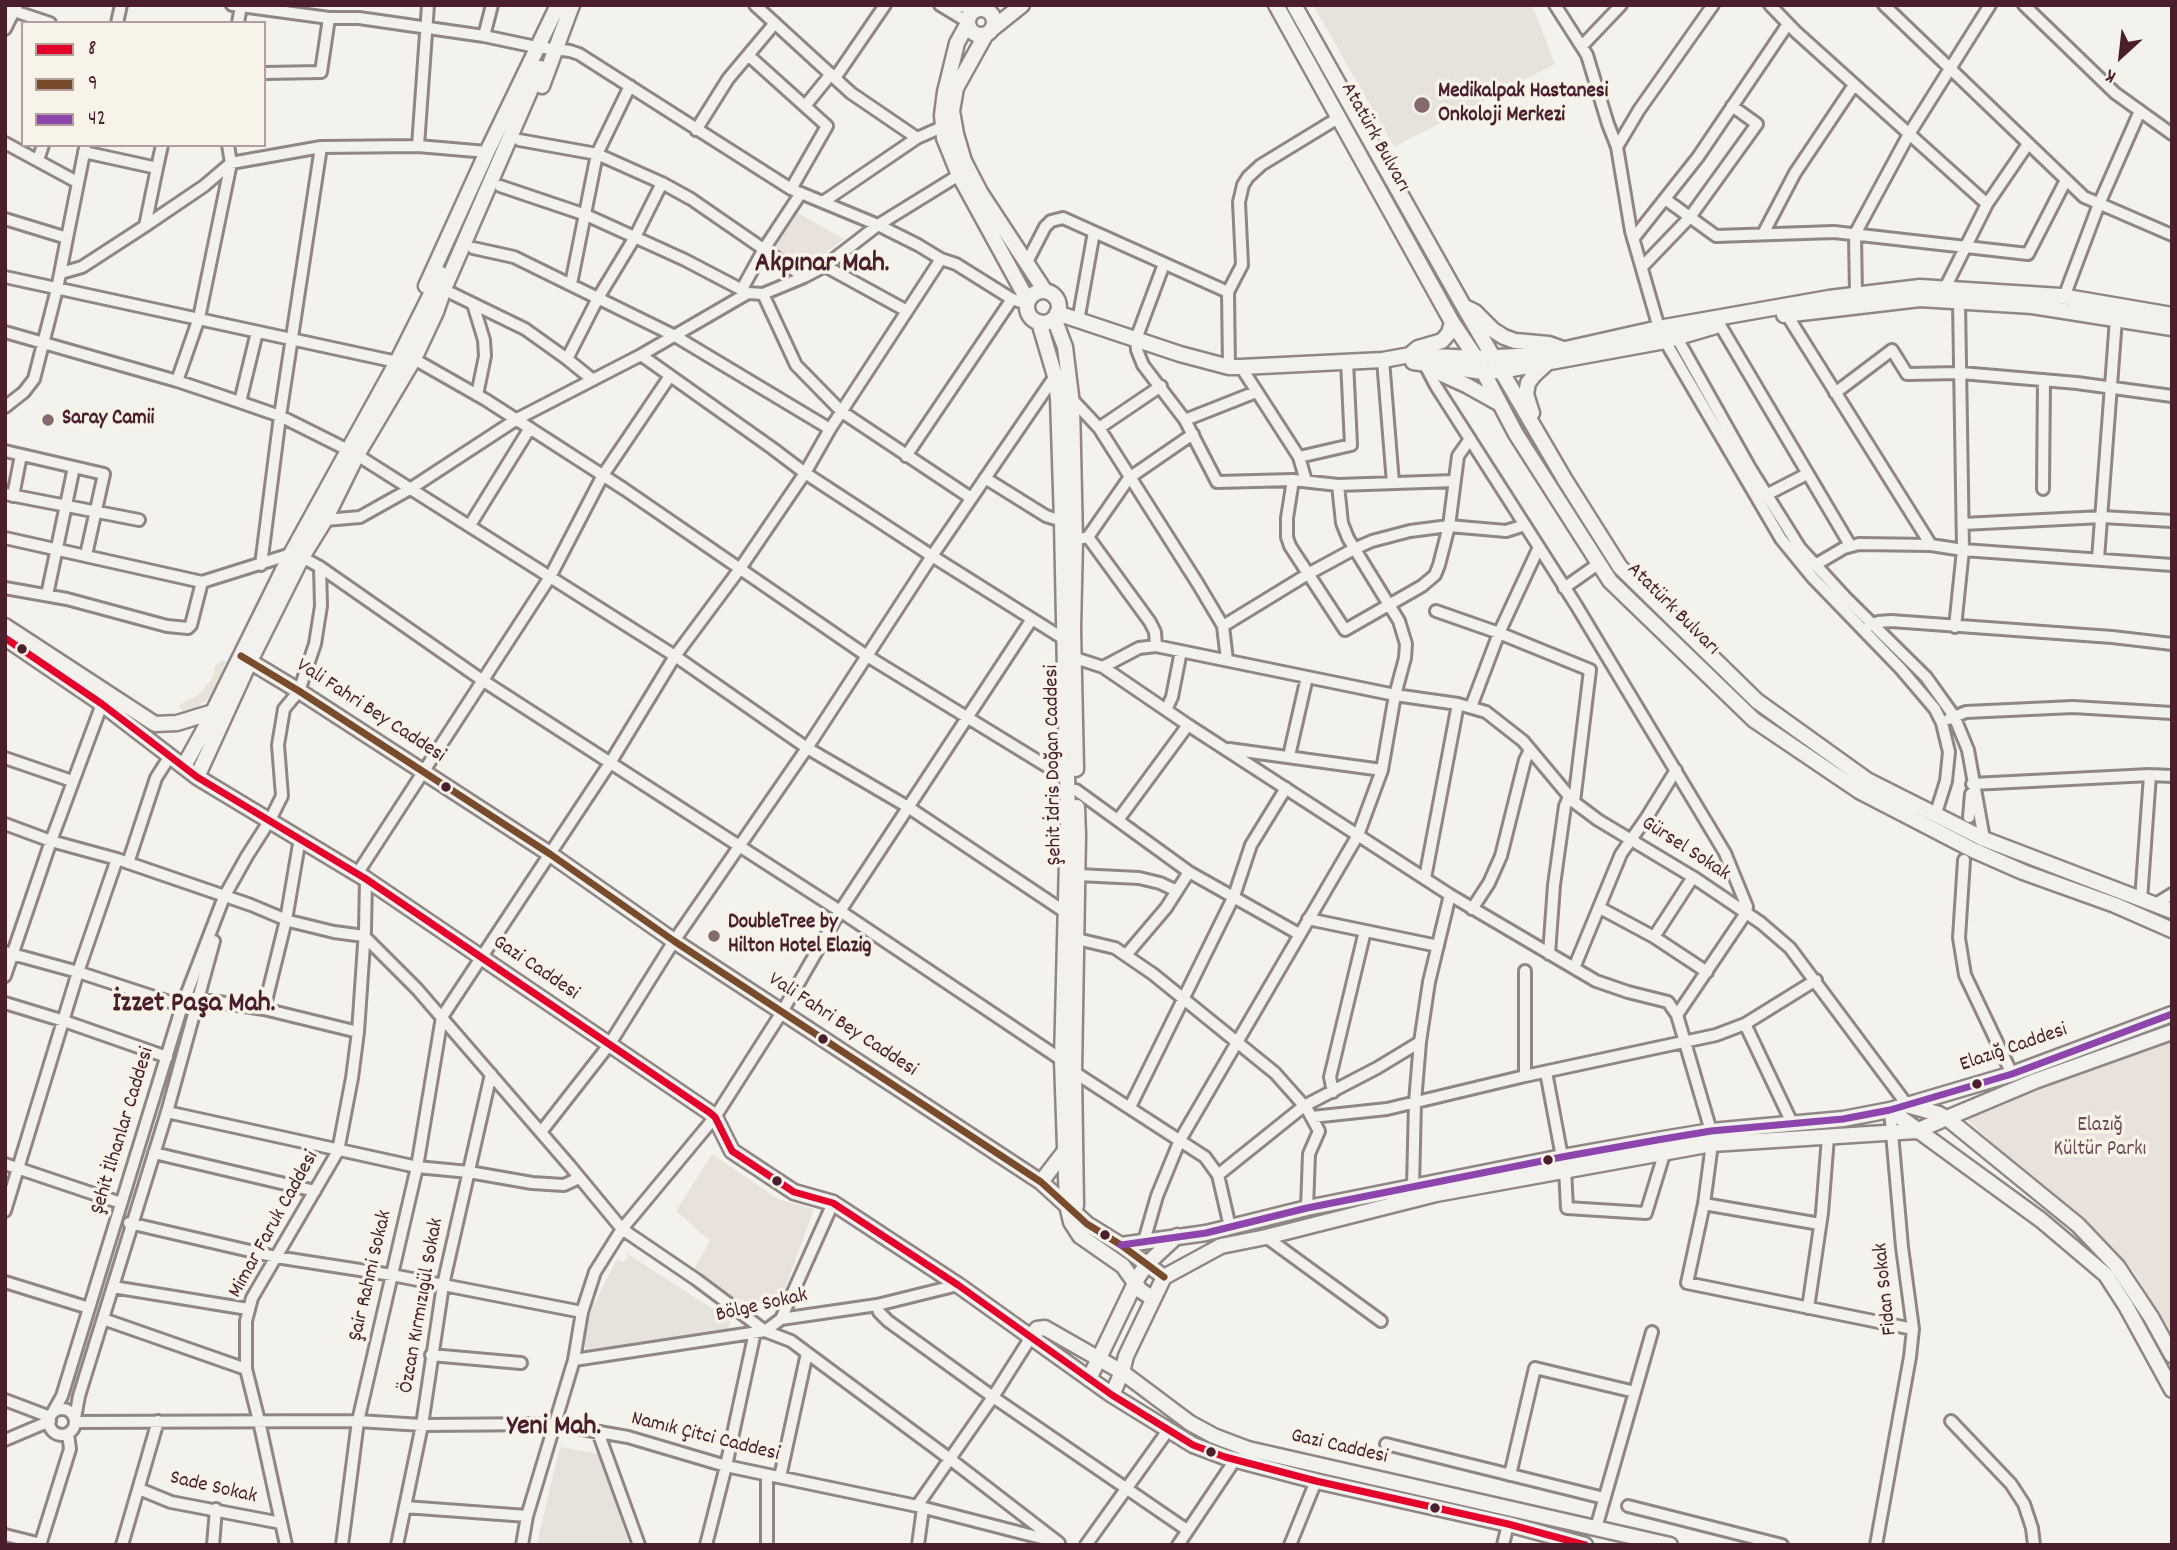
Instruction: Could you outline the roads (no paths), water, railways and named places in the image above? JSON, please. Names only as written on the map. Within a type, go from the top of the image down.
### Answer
[{"type":"main road","points":[[419,316],[420,298],[486,152],[558,5]]},
{"type":"main road","points":[[436,312],[451,293],[473,248],[519,141],[572,5]]},
{"type":"main road","points":[[968,23],[974,33],[989,32],[1022,5]]},
{"type":"main road","name":"Atatürk Bulvarı","points":[[1294,5],[1501,371],[1620,567],[1756,701],[1867,780],[1984,839],[2172,911]]},
{"type":"main road","name":"Atatürk Bulvarı","points":[[1275,7],[1452,323],[1476,358],[1516,434],[1610,581],[1754,720],[1859,791],[1973,850],[2172,930]]},
{"type":"main road","points":[[1056,316],[1056,299],[1045,291],[1026,264],[970,173],[959,148],[953,122],[956,88],[989,32],[994,17],[985,8],[970,14],[957,43],[945,92],[942,127],[947,149],[959,175],[1028,302],[1030,316],[1039,322],[1049,321],[1056,316],[1078,321],[1235,367],[1383,360],[1407,356],[1494,358],[1539,355],[1667,336],[1856,295],[1920,287],[2064,297],[2172,315]]},
{"type":"main road","points":[[197,776],[245,659],[429,300],[537,67],[414,359],[353,452]]},
{"type":"main road","points":[[1028,302],[1035,293],[1045,291]]},
{"type":"main road","points":[[1407,356],[1411,362],[1428,365],[1483,372],[1501,371],[1720,324],[1920,299],[2032,306],[2172,328]]},
{"type":"main road","points":[[1464,307],[1475,312],[1504,337],[1516,341],[1553,344],[1564,350]]},
{"type":"main road","name":"Şehit İdris Doğan Caddesi","points":[[1056,316],[1065,347],[1071,398],[1082,539],[1073,629],[1077,939],[1071,1210]]},
{"type":"main road","name":"Şehit İdris Doğan Caddesi","points":[[1039,322],[1055,376],[1058,398],[1068,821],[1062,1060],[1064,1152],[1071,1210]]},
{"type":"main road","points":[[1407,356],[1418,348],[1442,341],[1449,334],[1452,323]]},
{"type":"main road","points":[[1531,421],[1532,412],[1526,389],[1530,378],[1547,363]]},
{"type":"main road","points":[[1428,365],[1500,404]]},
{"type":"main road","points":[[6,635],[155,724],[177,723],[212,712]]},
{"type":"main road","name":"Gazi Caddesi","points":[[6,635],[197,776],[362,877],[715,1116],[732,1151],[794,1192],[834,1203],[958,1284],[1112,1395],[1193,1445],[1235,1460],[1316,1481],[1508,1524],[1585,1545]]},
{"type":"main road","points":[[184,766],[212,712],[245,659]]},
{"type":"main road","name":"Vali Fahri Bey Caddesi","points":[[245,659],[299,691],[550,854],[674,941],[1041,1182],[1087,1224],[1164,1277]]},
{"type":"main road","name":"Elazığ Caddesi","points":[[1711,1138],[1792,1123],[1843,1119],[1908,1106],[2012,1074],[2172,1014]]},
{"type":"main road","points":[[1121,1245],[1206,1233],[1307,1208],[1413,1187],[1711,1138],[1828,1137],[1916,1131],[2035,1081],[2172,1032]]},
{"type":"main road","points":[[1908,1106],[1948,1119],[2078,1225],[2102,1249],[2136,1293],[2172,1355]]},
{"type":"main road","points":[[1890,1110],[1987,1179],[2087,1256],[2106,1275],[2126,1306],[2172,1390]]},
{"type":"main road","points":[[1112,1395],[1126,1356],[1164,1277],[1221,1245],[1266,1237],[1563,1163],[1665,1151],[1711,1138]]},
{"type":"main road","points":[[1041,1182],[1064,1152]]},
{"type":"main road","points":[[1071,1210],[1071,1222],[1080,1236],[1123,1266],[1140,1290],[1152,1298]]},
{"type":"main road","points":[[1089,1379],[1135,1283],[1147,1264],[1177,1236]]},
{"type":"main road","name":"Gazi Caddesi","points":[[1031,1337],[1037,1329],[1045,1328],[1122,1372],[1190,1423],[1248,1449],[1670,1545]]},
{"type":"street","points":[[359,18],[362,5]]},
{"type":"street","points":[[418,146],[428,5]]},
{"type":"street","points":[[484,36],[492,5]]},
{"type":"street","points":[[755,5],[851,93],[917,138]]},
{"type":"street","points":[[805,106],[833,76],[885,5]]},
{"type":"street","points":[[940,5],[968,23]]},
{"type":"street","points":[[954,5],[985,8]]},
{"type":"street","points":[[1555,5],[1587,55],[1617,147],[1633,239],[1667,336],[1781,540],[1813,578],[1926,677],[1954,716],[1968,751],[1984,839]]},
{"type":"street","points":[[1582,46],[1621,5]]},
{"type":"street","points":[[1617,147],[1639,110],[1713,5]]},
{"type":"street","points":[[1770,5],[1854,85],[1987,204]]},
{"type":"street","points":[[1884,5],[2084,197],[2172,235]]},
{"type":"street","points":[[1856,295],[1855,233],[1909,134],[1990,5]]},
{"type":"street","points":[[2024,5],[2115,93],[2172,134]]},
{"type":"street","points":[[236,6],[287,9],[329,19],[359,18],[484,36],[579,54],[796,191],[878,225],[941,259],[956,264],[1012,299],[1028,302]]},
{"type":"street","points":[[5,29],[13,8],[45,21]]},
{"type":"street","points":[[266,73],[321,72],[329,19]]},
{"type":"street","points":[[696,130],[728,79],[775,23]]},
{"type":"street","points":[[1633,239],[1698,157],[1788,24]]},
{"type":"street","points":[[320,517],[360,517],[410,489],[517,419],[640,355],[745,291],[827,126],[748,55]]},
{"type":"street","points":[[1763,234],[1795,173],[1854,85]]},
{"type":"street","points":[[571,284],[597,154],[630,86]]},
{"type":"street","points":[[1642,267],[1690,218],[1757,124],[1732,106]]},
{"type":"street","points":[[2064,297],[2099,204],[2140,111]]},
{"type":"street","points":[[1306,481],[1299,457],[1235,367],[1228,292],[1242,265],[1239,202],[1248,177],[1261,165],[1338,118]]},
{"type":"street","points":[[824,202],[917,138],[942,127]]},
{"type":"street","points":[[519,141],[597,154],[662,183],[691,199],[804,277]]},
{"type":"street","points":[[5,143],[77,182]]},
{"type":"street","points":[[1945,288],[1987,204],[2028,144]]},
{"type":"street","points":[[61,273],[82,267],[204,186],[231,163],[321,147],[418,146],[486,152]]},
{"type":"street","points":[[38,160],[42,147]]},
{"type":"street","points":[[145,226],[162,147]]},
{"type":"street","points":[[177,381],[199,318],[231,163],[229,147]]},
{"type":"street","points":[[261,565],[279,416],[321,147]]},
{"type":"street","points":[[7,403],[24,392],[33,382],[61,273],[85,149],[157,168]]},
{"type":"street","points":[[500,186],[586,215],[745,291],[763,294],[825,266],[878,225],[959,175]]},
{"type":"street","points":[[1665,199],[1716,236],[1855,233],[2028,254],[2066,180]]},
{"type":"street","points":[[567,359],[597,298],[635,237],[662,183]]},
{"type":"street","points":[[1026,264],[1045,227],[1051,221],[1063,218],[1228,292]]},
{"type":"street","points":[[5,219],[67,238]]},
{"type":"street","points":[[1078,321],[1094,232]]},
{"type":"street","points":[[473,248],[514,257],[675,335],[830,429]]},
{"type":"street","points":[[442,1017],[610,763],[675,656],[739,570],[805,473],[830,429],[941,259]]},
{"type":"street","points":[[1164,264],[1136,339],[1137,350],[1143,365],[1185,420],[1217,482],[1306,481],[1338,485],[1454,481]]},
{"type":"street","points":[[825,266],[907,311]]},
{"type":"street","points":[[5,277],[397,362]]},
{"type":"street","points":[[451,293],[524,329],[593,380]]},
{"type":"street","points":[[763,294],[796,365],[842,412],[971,498]]},
{"type":"street","points":[[906,457],[1012,299]]},
{"type":"street","points":[[1955,626],[1963,550],[1959,301]]},
{"type":"street","points":[[473,304],[485,348],[477,396]]},
{"type":"street","points":[[1787,315],[1931,545]]},
{"type":"street","points":[[2098,559],[2116,319]]},
{"type":"street","points":[[1720,324],[1850,545]]},
{"type":"street","points":[[5,332],[177,381],[240,402],[279,416],[353,452],[675,656],[807,748],[908,807],[1065,912]]},
{"type":"street","points":[[240,402],[257,332]]},
{"type":"street","points":[[1667,336],[1800,548],[1935,709],[1947,737],[1948,766],[1935,816]]},
{"type":"street","points":[[1835,393],[1892,350],[1907,374],[1961,373],[2172,396]]},
{"type":"street","points":[[640,355],[805,473],[1064,639]]},
{"type":"street","points":[[414,359],[517,419],[867,656],[1066,778]]},
{"type":"street","points":[[1383,360],[1393,484]]},
{"type":"street","points":[[1299,457],[1351,446],[1347,361]]},
{"type":"street","points":[[1428,365],[1469,439],[1607,656],[1725,853],[1746,907],[1746,913],[1677,1015]]},
{"type":"street","points":[[362,877],[424,772],[550,577],[603,475],[670,376]]},
{"type":"street","points":[[541,1132],[609,1045],[674,941],[807,748],[932,556],[1055,376]]},
{"type":"street","points":[[2043,489],[2044,380]]},
{"type":"street","points":[[1099,428],[1161,386]]},
{"type":"street","points":[[1185,420],[1255,392]]},
{"type":"street","points":[[1071,398],[1099,428],[1198,584],[1223,626],[1227,660]]},
{"type":"street","points":[[470,525],[530,428]]},
{"type":"street","points":[[1103,667],[1139,648],[1156,646],[1155,632],[1150,622],[1082,539],[1129,478],[1193,434]]},
{"type":"street","points":[[1293,481],[1287,518],[1290,546],[1345,629],[1422,586],[1434,575],[1449,526],[1458,456],[1469,439]]},
{"type":"street","points":[[5,451],[104,474],[86,555]]},
{"type":"street","points":[[21,455],[9,495],[139,520]]},
{"type":"street","points":[[47,595],[74,467]]},
{"type":"street","points":[[1766,495],[1807,474]]},
{"type":"street","points":[[985,478],[1046,516],[1062,521]]},
{"type":"street","points":[[1144,1241],[1157,1196],[1180,1140],[1358,835],[1382,770],[1395,695],[1405,658],[1405,644],[1399,621],[1354,549],[1342,523],[1338,485]]},
{"type":"street","points":[[1963,524],[2102,517],[2172,521]]},
{"type":"street","points":[[1223,626],[1354,549],[1390,536],[1449,526],[1506,531],[1525,525]]},
{"type":"street","points":[[5,538],[202,582],[297,555],[320,567],[482,680],[840,911],[1062,1060],[1074,1072],[1205,1157],[1218,1175],[1230,1227]]},
{"type":"street","points":[[1815,565],[1850,545],[1931,545],[1963,550],[2172,565]]},
{"type":"street","points":[[1471,707],[1499,633],[1539,547]]},
{"type":"street","points":[[1564,588],[1598,564]]},
{"type":"street","points":[[225,897],[282,796],[278,745],[284,709],[299,691],[314,644],[321,606],[320,567]]},
{"type":"street","points":[[5,588],[47,595],[167,626],[188,628],[202,582]]},
{"type":"street","points":[[1436,611],[1590,670]]},
{"type":"street","points":[[525,1544],[527,1516],[574,1360],[582,1312],[595,1272],[622,1229],[715,1116],[782,1012],[840,911],[1032,619]]},
{"type":"street","points":[[1868,627],[1891,621],[2172,644]]},
{"type":"street","name":"Gürsel Sokak","points":[[1156,646],[1395,695],[1458,704],[1486,712],[1523,741],[1572,799],[1598,820],[1693,877],[1746,913],[1790,948],[1908,1106]]},
{"type":"street","points":[[1166,710],[1171,701],[1181,651]]},
{"type":"street","points":[[1549,954],[1556,865],[1565,806],[1572,799],[1590,670],[1607,656]]},
{"type":"street","points":[[1074,658],[1103,667],[1450,895],[1549,954],[1597,981],[1668,1002],[1677,1015],[1711,1138],[1704,1204],[1687,1283],[1913,1329]]},
{"type":"street","points":[[1289,757],[1307,677]]},
{"type":"street","points":[[5,976],[9,953],[102,704]]},
{"type":"street","points":[[1424,878],[1458,704]]},
{"type":"street","points":[[1942,723],[1966,712],[2073,707],[2172,713]]},
{"type":"street","points":[[1118,820],[1188,725]]},
{"type":"street","points":[[1226,749],[1382,770]]},
{"type":"street","points":[[1472,909],[1489,883],[1501,856],[1525,760],[1530,750]]},
{"type":"street","points":[[5,1211],[78,972],[156,778],[170,756]]},
{"type":"street","points":[[5,758],[72,781]]},
{"type":"street","points":[[1574,968],[1621,855],[1676,771]]},
{"type":"street","points":[[2150,775],[2147,903],[2172,894]]},
{"type":"street","points":[[1972,784],[2172,776]]},
{"type":"street","points":[[1969,817],[1972,784]]},
{"type":"street","points":[[1130,1107],[1234,896],[1251,845],[1286,788]]},
{"type":"street","points":[[1076,790],[1189,872],[1299,934]]},
{"type":"street","points":[[5,824],[251,905],[286,920],[334,932],[364,936],[442,1017],[622,1229],[697,1280],[755,1332],[791,1341],[1062,1544]]},
{"type":"street","points":[[264,1009],[286,920],[300,838]]},
{"type":"street","points":[[1964,860],[1959,938],[1965,975],[2012,1074]]},
{"type":"street","points":[[1126,956],[1166,908],[1189,872]]},
{"type":"street","points":[[1077,876],[1139,878],[1177,891]]},
{"type":"street","name":"Mimar Faruk Caddesi","points":[[286,1545],[246,1369],[248,1309],[338,1151],[358,1032],[364,936],[362,877]]},
{"type":"street","points":[[1654,937],[1693,877]]},
{"type":"street","points":[[1413,1187],[1415,1102],[1420,1042],[1429,982],[1450,895]]},
{"type":"street","name":"Şehit İlhanlar Caddesi","points":[[75,1420],[79,1396],[200,1000],[225,897]]},
{"type":"street","name":"Şehit İlhanlar Caddesi","points":[[51,1417],[62,1396],[184,1001],[225,897]]},
{"type":"street","points":[[1600,908],[1654,937],[1707,972]]},
{"type":"street","points":[[1308,919],[1438,946]]},
{"type":"street","points":[[1333,1092],[1329,1077],[1365,931]]},
{"type":"street","points":[[1077,939],[1106,945],[1126,956],[1275,1073],[1304,1106],[1319,1131],[1309,1154],[1307,1208]]},
{"type":"street","points":[[9,953],[184,1001],[200,1000],[264,1009],[358,1032]]},
{"type":"street","points":[[1525,971],[1525,1076]]},
{"type":"street","points":[[1312,1117],[1387,1109],[1716,1035],[1745,1024],[1816,980]]},
{"type":"street","points":[[5,1003],[167,1057]]},
{"type":"street","name":"Şair Rahmi Sokak","points":[[342,1545],[358,1421],[417,1167],[442,1017]]},
{"type":"street","points":[[1745,1024],[1792,1123]]},
{"type":"street","points":[[1218,1175],[1304,1106],[1420,1042]]},
{"type":"street","points":[[1546,1072],[1563,1163],[1567,1208],[1646,1213],[1665,1151]]},
{"type":"street","name":"Özcan Kırmızıgül Sokak","points":[[397,1545],[422,1425],[443,1285],[491,1074]]},
{"type":"street","name":"Fidan Sokak","points":[[1876,1545],[1913,1329],[1902,1247],[1890,1110]]},
{"type":"street","points":[[167,1112],[417,1167],[564,1185],[579,1178]]},
{"type":"street","points":[[1808,1308],[1820,1224],[1828,1137]]},
{"type":"street","points":[[154,1153],[314,1191]]},
{"type":"street","points":[[5,1164],[121,1203]]},
{"type":"street","points":[[781,1319],[834,1203]]},
{"type":"street","points":[[1704,1204],[1820,1224]]},
{"type":"street","points":[[117,1217],[132,1225],[276,1257],[392,1275],[582,1312]]},
{"type":"street","points":[[1266,1237],[1381,1321]]},
{"type":"street","points":[[5,1282],[89,1308]]},
{"type":"street","name":"Bölge Sokak","points":[[574,1360],[755,1332],[781,1319],[877,1305],[958,1284]]},
{"type":"street","points":[[113,1287],[248,1309]]},
{"type":"street","points":[[877,1305],[879,1312],[888,1321],[993,1397],[1187,1530]]},
{"type":"street","points":[[103,1319],[246,1369]]},
{"type":"street","points":[[706,1545],[755,1332]]},
{"type":"street","points":[[1596,1528],[1652,1332]]},
{"type":"street","points":[[918,1545],[920,1507],[1031,1337]]},
{"type":"street","points":[[780,1478],[807,1353]]},
{"type":"street","points":[[431,1355],[520,1363]]},
{"type":"street","points":[[1510,1475],[1535,1368],[1635,1392]]},
{"type":"street","points":[[5,1400],[51,1417]]},
{"type":"street","points":[[5,1440],[51,1417],[57,1410],[64,1409],[71,1412],[75,1420],[73,1429],[68,1434]]},
{"type":"street","points":[[51,1417],[51,1428],[57,1433],[68,1434]]},
{"type":"street","name":"Namık Çitci Caddesi","points":[[75,1420],[553,1424],[628,1437],[726,1466],[920,1507],[1062,1544]]},
{"type":"street","points":[[122,1545],[158,1421]]},
{"type":"street","points":[[1951,1421],[2011,1484],[2024,1504],[2034,1545]]},
{"type":"street","points":[[1086,1545],[1169,1429]]},
{"type":"street","points":[[598,1432],[639,1545]]},
{"type":"street","points":[[5,1535],[40,1544],[70,1449],[68,1434]]},
{"type":"street","points":[[1386,1444],[1604,1498]]},
{"type":"street","points":[[1178,1545],[1235,1460]]},
{"type":"street","points":[[767,1475],[767,1545]]},
{"type":"street","points":[[1290,1545],[1316,1481]]},
{"type":"street","name":"Sade Sokak","points":[[139,1489],[171,1502],[281,1523]]},
{"type":"street","points":[[1628,1506],[1782,1545]]},
{"type":"street","points":[[405,1507],[527,1516]]},
{"type":"street","points":[[213,1545],[216,1509]]},
{"type":"street","points":[[1503,1545],[1508,1524]]},
{"type":"street","points":[[1018,1545],[1020,1533]]},
{"type":"tunnel","points":[[540,68],[554,37]]},
{"type":"place","name":"Medikalpak Hastanesi Onkoloji Merkezi","points":[[1422,105]]},
{"type":"place","name":"Saray Camii","points":[[48,420]]},
{"type":"place","name":"DoubleTree by Hilton Hotel Elazig","points":[[714,936]]},
{"type":"district","name":"Akpınar Mah.","points":[[822,266]]},
{"type":"district","name":"İzzet Paşa Mah.","points":[[194,1006]]},
{"type":"district","name":"Yeni Mah.","points":[[554,1429]]},
{"type":"park label","name":"Elazığ Kültür Parkı","points":[[2100,1139]]}]
